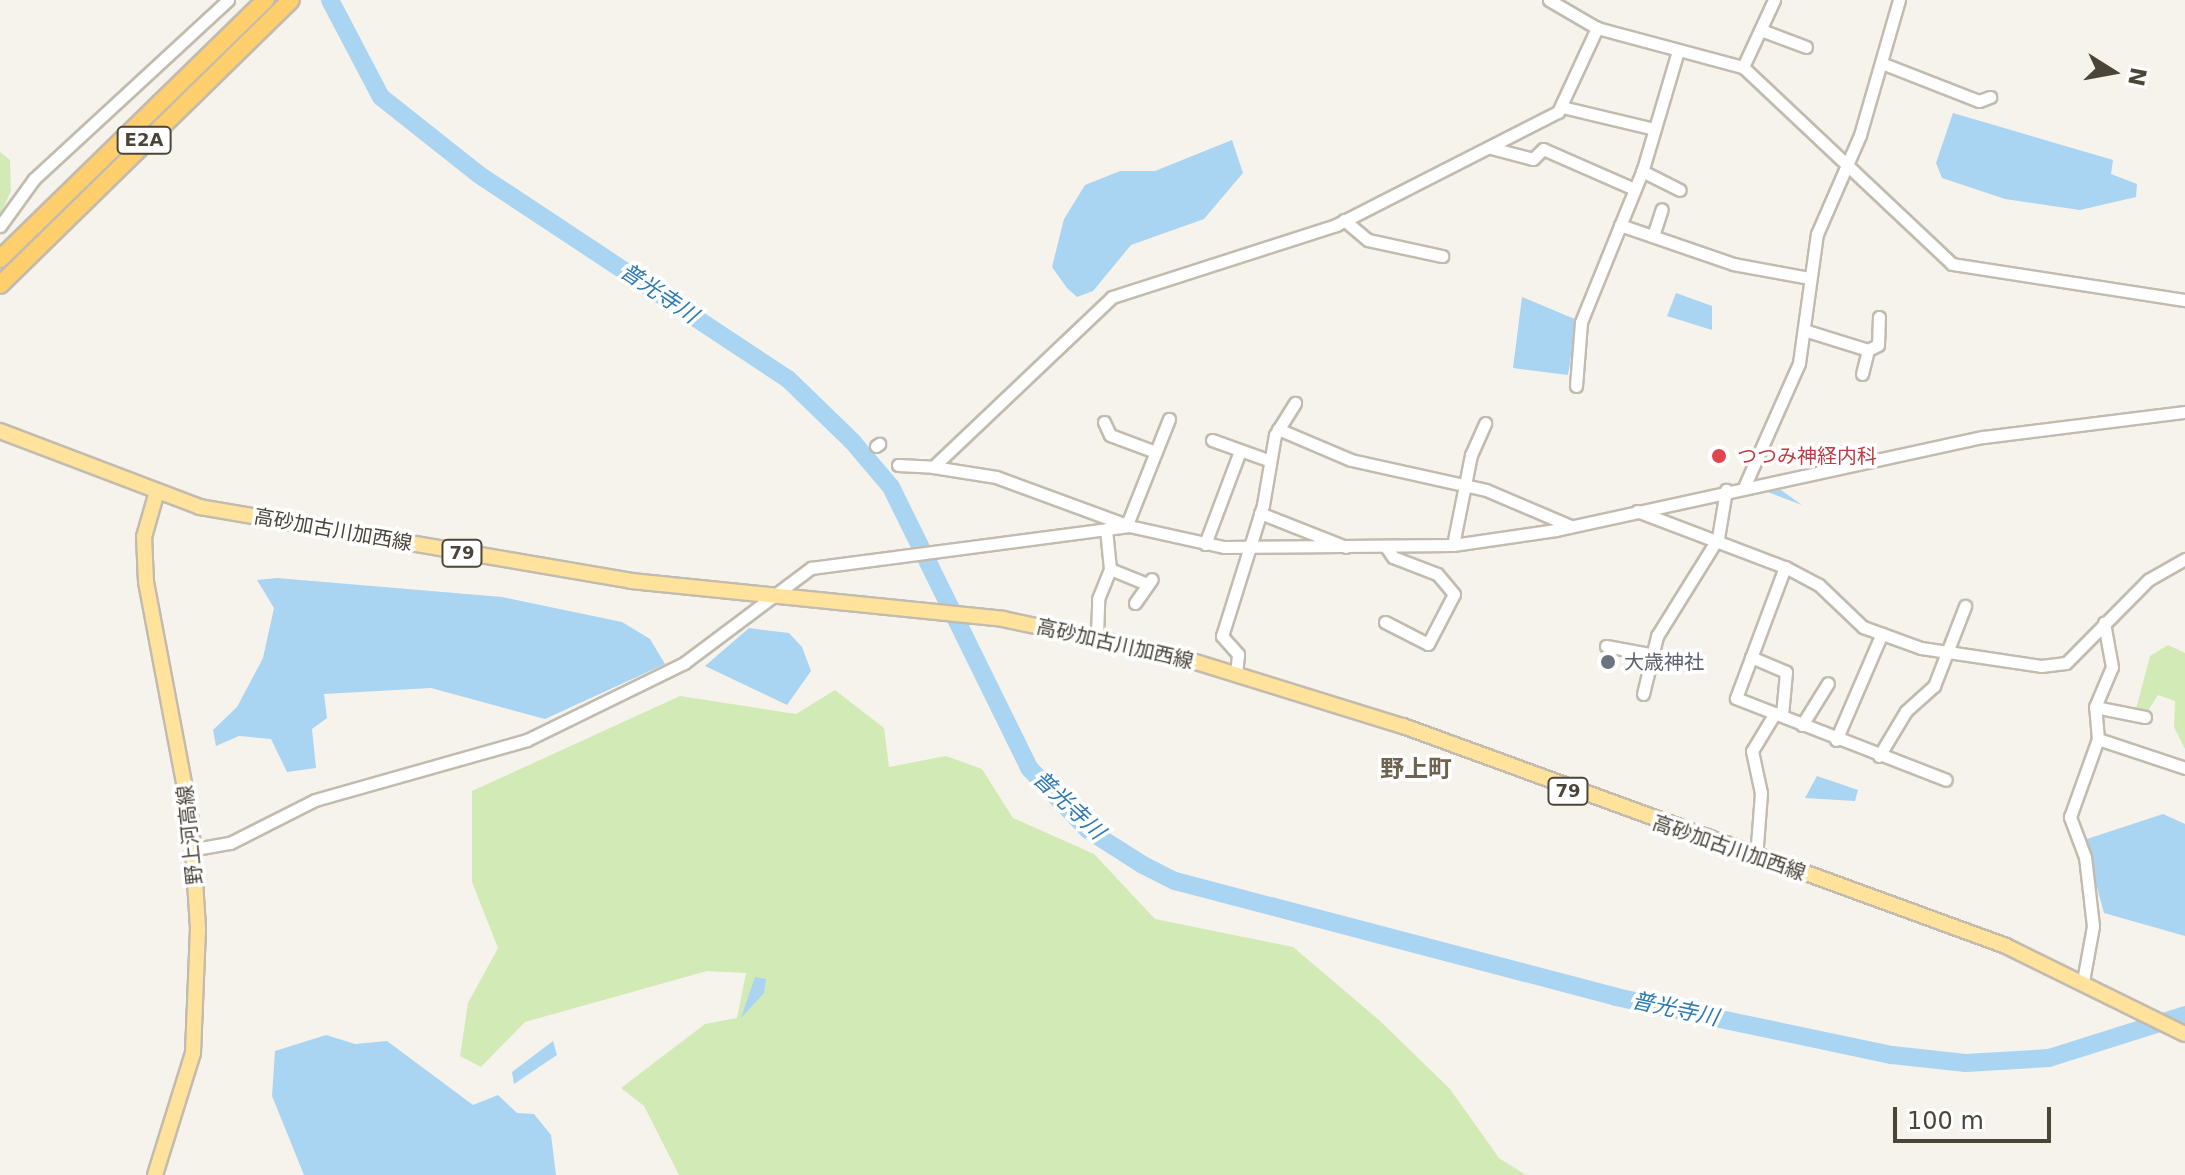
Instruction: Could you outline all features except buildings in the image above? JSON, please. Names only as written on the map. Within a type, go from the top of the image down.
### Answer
[{"type":"highway","name":"E2A","points":[[0,259],[265,0]]},
{"type":"highway","name":"E2A","points":[[0,285],[291,0]]},
{"type":"main road","name":"高砂加古川加西線","points":[[0,431],[156,495],[530,565],[774,597],[966,614],[1097,636],[1236,674],[1403,726],[2083,981],[2180,1032]]},
{"type":"main road","name":"野上河高線","points":[[155,1175],[193,1053],[195,849],[146,582],[144,537],[156,495]]},
{"type":"street","points":[[0,226],[34,179],[228,0]]},
{"type":"street","points":[[1549,0],[1597,28],[1743,67],[1844,167],[1952,264],[2185,300]]},
{"type":"street","points":[[1743,67],[1774,0]]},
{"type":"street","points":[[1745,485],[1807,331],[1809,278],[1828,200],[1884,64],[1899,0]]},
{"type":"street","points":[[933,467],[1112,297],[1344,220],[1491,148],[1562,107],[1597,28]]},
{"type":"street","points":[[1761,30],[1806,47]]},
{"type":"street","points":[[1576,386],[1581,322],[1642,171],[1678,51]]},
{"type":"street","points":[[1884,64],[1979,101],[1990,97]]},
{"type":"street","points":[[1562,107],[1654,129]]},
{"type":"street","points":[[1491,148],[1533,159],[1543,149],[1634,189]]},
{"type":"street","points":[[1642,171],[1680,190]]},
{"type":"street","points":[[1653,236],[1662,209]]},
{"type":"street","points":[[1344,220],[1368,240],[1442,256]]},
{"type":"street","points":[[1620,225],[1733,264],[1809,278]]},
{"type":"street","points":[[1807,331],[1868,350],[1878,345],[1879,317]]},
{"type":"street","points":[[1862,374],[1868,350]]},
{"type":"street","points":[[1236,674],[1238,654],[1222,636],[1246,547],[1260,513],[1268,460],[1278,429],[1295,403]]},
{"type":"street","points":[[898,465],[996,477],[1129,524],[1205,544],[1246,547],[1453,545],[1571,526],[1745,485],[1983,437],[2185,412]]},
{"type":"street","points":[[1129,524],[1153,451],[1169,419]]},
{"type":"street","points":[[1104,422],[1110,435],[1153,451]]},
{"type":"street","points":[[1453,545],[1463,487],[1485,423]]},
{"type":"street","points":[[1278,429],[1351,460],[1463,487],[1571,526]]},
{"type":"street","points":[[1212,440],[1268,460]]},
{"type":"street","points":[[1205,544],[1240,451]]},
{"type":"street","points":[[1643,694],[1649,654],[1717,540],[1726,490]]},
{"type":"street","points":[[1637,511],[1785,567],[1819,585],[1843,614],[1882,633],[1949,652],[2057,668],[2148,580],[2185,559]]},
{"type":"street","points":[[1260,513],[1346,547]]},
{"type":"street","points":[[195,849],[230,843],[315,800],[527,740],[684,663],[811,568],[1129,524]]},
{"type":"street","points":[[1097,636],[1098,599],[1110,569],[1106,529]]},
{"type":"street","points":[[1385,622],[1428,644],[1454,594],[1437,574],[1393,557],[1386,547]]},
{"type":"street","points":[[1785,567],[1736,698],[1836,740],[1946,780]]},
{"type":"street","points":[[1110,569],[1148,581],[1135,603]]},
{"type":"street","points":[[1879,756],[1906,711],[1934,686],[1965,606]]},
{"type":"street","points":[[2083,981],[2093,926],[2085,857],[2070,817],[2098,739],[2095,707],[2112,667],[2104,623]]},
{"type":"street","points":[[1836,740],[1882,633]]},
{"type":"street","points":[[1606,646],[1649,654]]},
{"type":"street","points":[[1751,657],[1786,672],[1779,714],[1752,751],[1761,793],[1756,858]]},
{"type":"street","points":[[1802,725],[1828,683]]},
{"type":"street","points":[[2095,707],[2145,717]]},
{"type":"street","points":[[2098,739],[2185,768]]},
{"type":"green space","points":[[0,152],[10,160],[11,191],[0,215]]},
{"type":"green space","points":[[2168,645],[2185,653],[2185,749],[2174,727],[2175,701],[2158,695],[2148,711],[2136,709],[2150,656]]},
{"type":"green space","points":[[835,690],[884,728],[889,767],[946,756],[982,769],[1013,818],[1094,854],[1155,919],[1293,947],[1379,1020],[1450,1089],[1499,1158],[1526,1175],[679,1175],[644,1106],[621,1088],[705,1024],[737,1018],[746,973],[707,971],[525,1022],[481,1067],[460,1056],[468,1003],[498,948],[472,882],[472,791],[680,696],[796,714]]},
{"type":"water","points":[[1953,113],[2113,160],[2111,174],[2137,184],[2136,197],[2080,210],[2005,199],[1942,178],[1936,163]]},
{"type":"water","points":[[1232,140],[1243,173],[1204,219],[1131,245],[1093,291],[1077,297],[1067,288],[1052,267],[1064,219],[1085,185],[1120,171],[1155,171]]},
{"type":"water","points":[[1676,293],[1712,306],[1712,330],[1667,316]]},
{"type":"water","points":[[1522,297],[1577,320],[1568,375],[1513,368]]},
{"type":"water","points":[[1770,487],[1781,490],[1802,505],[1765,491]]},
{"type":"water","points":[[277,578],[502,597],[622,622],[650,639],[665,664],[545,719],[431,688],[324,694],[327,718],[312,729],[316,768],[287,772],[271,739],[239,736],[216,746],[213,730],[237,707],[263,658],[274,608],[257,580]]},
{"type":"water","points":[[749,628],[789,633],[802,647],[811,671],[787,705],[705,666]]},
{"type":"water","points":[[1817,776],[1858,790],[1855,801],[1805,798]]},
{"type":"water","points":[[2163,814],[2185,824],[2185,936],[2104,913],[2084,840]]},
{"type":"water","points":[[755,977],[766,979],[764,993],[741,1018]]},
{"type":"water","points":[[326,1035],[355,1044],[387,1041],[473,1105],[498,1095],[517,1113],[534,1114],[551,1135],[556,1175],[304,1175],[272,1096],[275,1051]]},
{"type":"water","points":[[553,1041],[557,1055],[514,1084],[512,1072]]},
{"type":"waterway","name":"普光寺川","points":[[330,0],[381,97],[478,174],[788,379],[852,441],[891,487],[1030,769],[1088,830],[1143,865],[1175,881],[1616,997],[1892,1055],[1966,1063],[2049,1058],[2185,1015]]},
{"type":"place","name":"つつみ神経内科","points":[[1719,456]]},
{"type":"place","name":"大歳神社","points":[[1608,662]]},
{"type":"district","name":"野上町","points":[[1416,770]]}]
